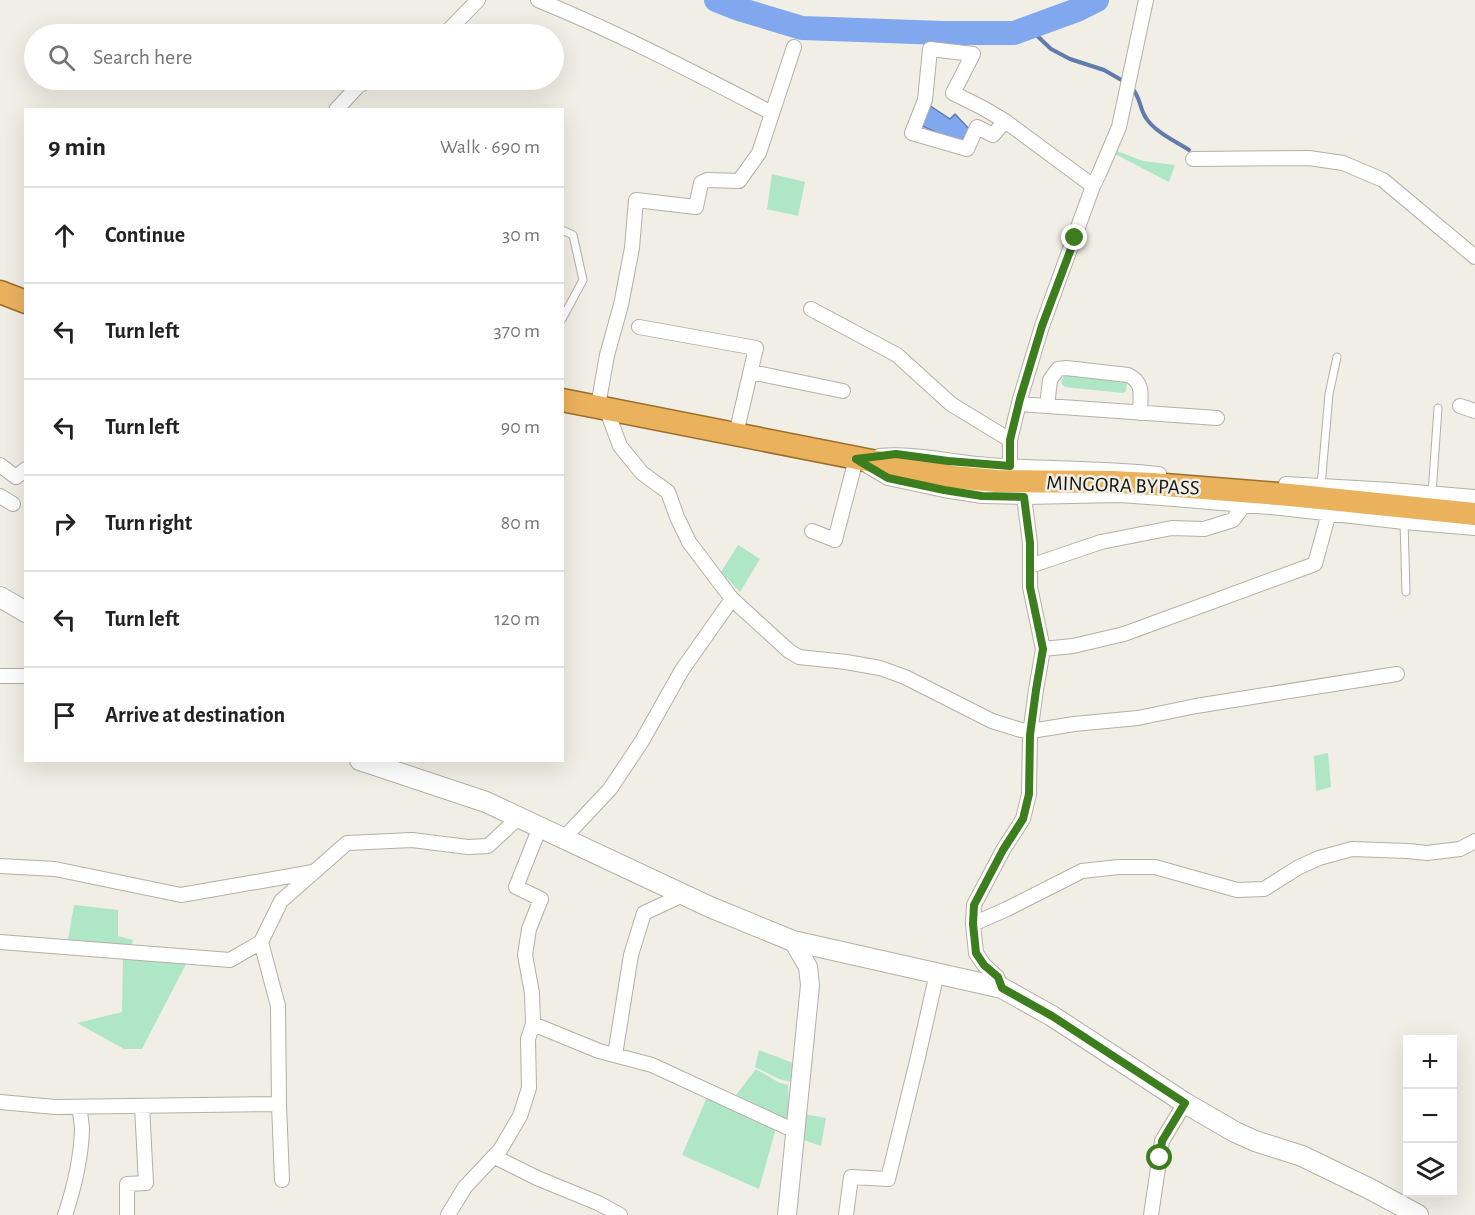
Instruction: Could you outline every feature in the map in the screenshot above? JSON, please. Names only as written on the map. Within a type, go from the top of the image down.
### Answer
[{"type":"highway","name":"MINGORA BYPASS","points":[[564,400],[953,477],[997,481],[1152,484],[1290,495],[1475,514]]},
{"type":"main road","points":[[0,597],[24,611]]},
{"type":"main road","points":[[366,762],[486,802],[683,895],[793,941],[1002,988],[1052,1016],[1185,1103],[1235,1132],[1302,1156],[1418,1215]]},
{"type":"street","points":[[455,24],[478,0]]},
{"type":"street","points":[[538,0],[588,20],[772,113]]},
{"type":"street","points":[[1010,466],[1010,440],[1042,326],[1093,186],[1119,127],[1146,0]]},
{"type":"street","points":[[794,47],[759,153],[739,180],[707,180],[701,183],[696,207],[636,200],[632,248],[621,305],[607,356],[602,407],[620,446],[642,473],[668,492],[689,542],[732,599],[798,657],[880,668],[905,677],[992,721],[1021,730],[1031,731],[1138,718],[1196,706],[1397,674]]},
{"type":"street","points":[[1005,121],[993,135],[977,127],[967,149],[912,133],[924,100],[930,49],[972,54],[953,93],[1005,121],[1093,186]]},
{"type":"street","points":[[338,108],[354,90]]},
{"type":"street","points":[[1193,159],[1310,158],[1343,163],[1383,180],[1475,257]]},
{"type":"street","points":[[811,309],[897,355],[951,404],[1010,440]]},
{"type":"street","points":[[639,327],[756,348],[736,434]]},
{"type":"street","points":[[1047,406],[1050,380],[1058,369],[1066,368],[1128,375],[1134,378],[1140,385],[1140,413]]},
{"type":"street","points":[[751,372],[843,391]]},
{"type":"street","points":[[1019,404],[1217,418]]},
{"type":"street","points":[[1460,406],[1475,411]]},
{"type":"street","points":[[856,459],[896,454],[1010,466],[1127,471],[1209,479],[1475,497]]},
{"type":"street","points":[[856,459],[888,478],[982,496],[1120,495],[1475,528]]},
{"type":"street","points":[[812,531],[835,540],[856,459]]},
{"type":"street","points":[[0,465],[16,477],[24,471]]},
{"type":"street","points":[[0,496],[13,504]]},
{"type":"street","points":[[1002,988],[998,977],[984,965],[976,953],[973,924],[974,905],[1003,850],[1023,819],[1029,794],[1031,731],[1043,649],[1030,587],[1030,543],[1024,497]]},
{"type":"street","points":[[1030,566],[1101,542],[1172,528],[1204,528],[1233,520],[1244,505]]},
{"type":"street","points":[[1043,649],[1073,646],[1124,634],[1316,564],[1329,513]]},
{"type":"street","points":[[563,838],[610,789],[642,741],[682,670],[732,599]]},
{"type":"street","points":[[0,676],[24,676]]},
{"type":"street","points":[[0,942],[230,960],[261,942],[281,901],[347,843],[412,840],[468,847],[488,846],[518,818]]},
{"type":"street","points":[[448,1215],[465,1187],[501,1150],[520,1116],[529,1088],[528,1039],[533,1024],[532,993],[525,955],[529,929],[541,898],[516,887],[540,827]]},
{"type":"street","points":[[973,924],[1082,871],[1119,867],[1155,867],[1237,890],[1263,889],[1319,858],[1352,849],[1427,853],[1460,849],[1475,841]]},
{"type":"street","points":[[0,866],[55,870],[181,895],[315,872]]},
{"type":"street","points":[[615,1055],[631,955],[644,913],[683,895]]},
{"type":"street","points":[[787,1215],[810,985],[808,967],[793,941]]},
{"type":"street","points":[[261,942],[278,1006],[282,1180]]},
{"type":"street","points":[[846,1215],[851,1177],[888,1179],[937,974]]},
{"type":"street","points":[[533,1024],[599,1051],[652,1065],[795,1131]]},
{"type":"street","points":[[0,1102],[55,1107],[279,1104]]},
{"type":"street","points":[[1151,1215],[1162,1141],[1185,1103]]},
{"type":"street","points":[[127,1215],[127,1184],[146,1183],[142,1106]]},
{"type":"street","points":[[65,1215],[73,1191],[82,1129],[79,1107]]},
{"type":"street","points":[[495,1157],[620,1215]]},
{"type":"lane","points":[[564,231],[573,235],[583,280],[564,315]]},
{"type":"lane","points":[[1321,486],[1329,394],[1337,357]]},
{"type":"lane","points":[[1432,494],[1438,408]]},
{"type":"lane","points":[[1404,522],[1406,592]]},
{"type":"green space","points":[[1114,150],[1143,161],[1175,165],[1169,182],[1113,153]]},
{"type":"green space","points":[[772,174],[805,182],[798,216],[767,209]]},
{"type":"green space","points":[[1065,375],[1124,381],[1127,384],[1126,391],[1123,393],[1065,387],[1061,383]]},
{"type":"green space","points":[[738,545],[760,559],[740,592],[721,572]]},
{"type":"green space","points":[[1328,753],[1331,787],[1316,791],[1314,756]]},
{"type":"green space","points":[[74,905],[118,910],[118,936],[133,940],[131,946],[68,940]]},
{"type":"green space","points":[[123,958],[186,964],[142,1049],[124,1049],[77,1023],[122,1012]]},
{"type":"green space","points":[[759,1050],[793,1063],[792,1082],[779,1079],[755,1067]]},
{"type":"green space","points":[[756,1069],[788,1085],[790,1122],[736,1095]]},
{"type":"green space","points":[[708,1095],[776,1128],[759,1189],[682,1155]]},
{"type":"green space","points":[[803,1114],[826,1118],[821,1146],[798,1138]]},
{"type":"water","points":[[929,105],[950,119],[955,114],[972,132],[964,145],[920,125]]},
{"type":"waterway","points":[[716,0],[802,28],[943,33],[1014,33],[1077,10],[1097,0]]},
{"type":"waterway","points":[[1029,28],[1051,49],[1070,59],[1104,70],[1125,82]]},
{"type":"waterway","points":[[1131,87],[1150,123],[1189,150]]},
{"type":"route","points":[[1075,238],[1042,326],[1020,399],[1010,440],[1010,466],[896,454],[856,459],[888,478],[982,496],[1024,497],[1030,543],[1030,587],[1043,649],[1030,735],[1029,794],[1023,819],[1003,850],[974,905],[976,953],[984,965],[998,977],[1002,988],[1052,1016],[1185,1103],[1162,1141],[1160,1158]]}]
